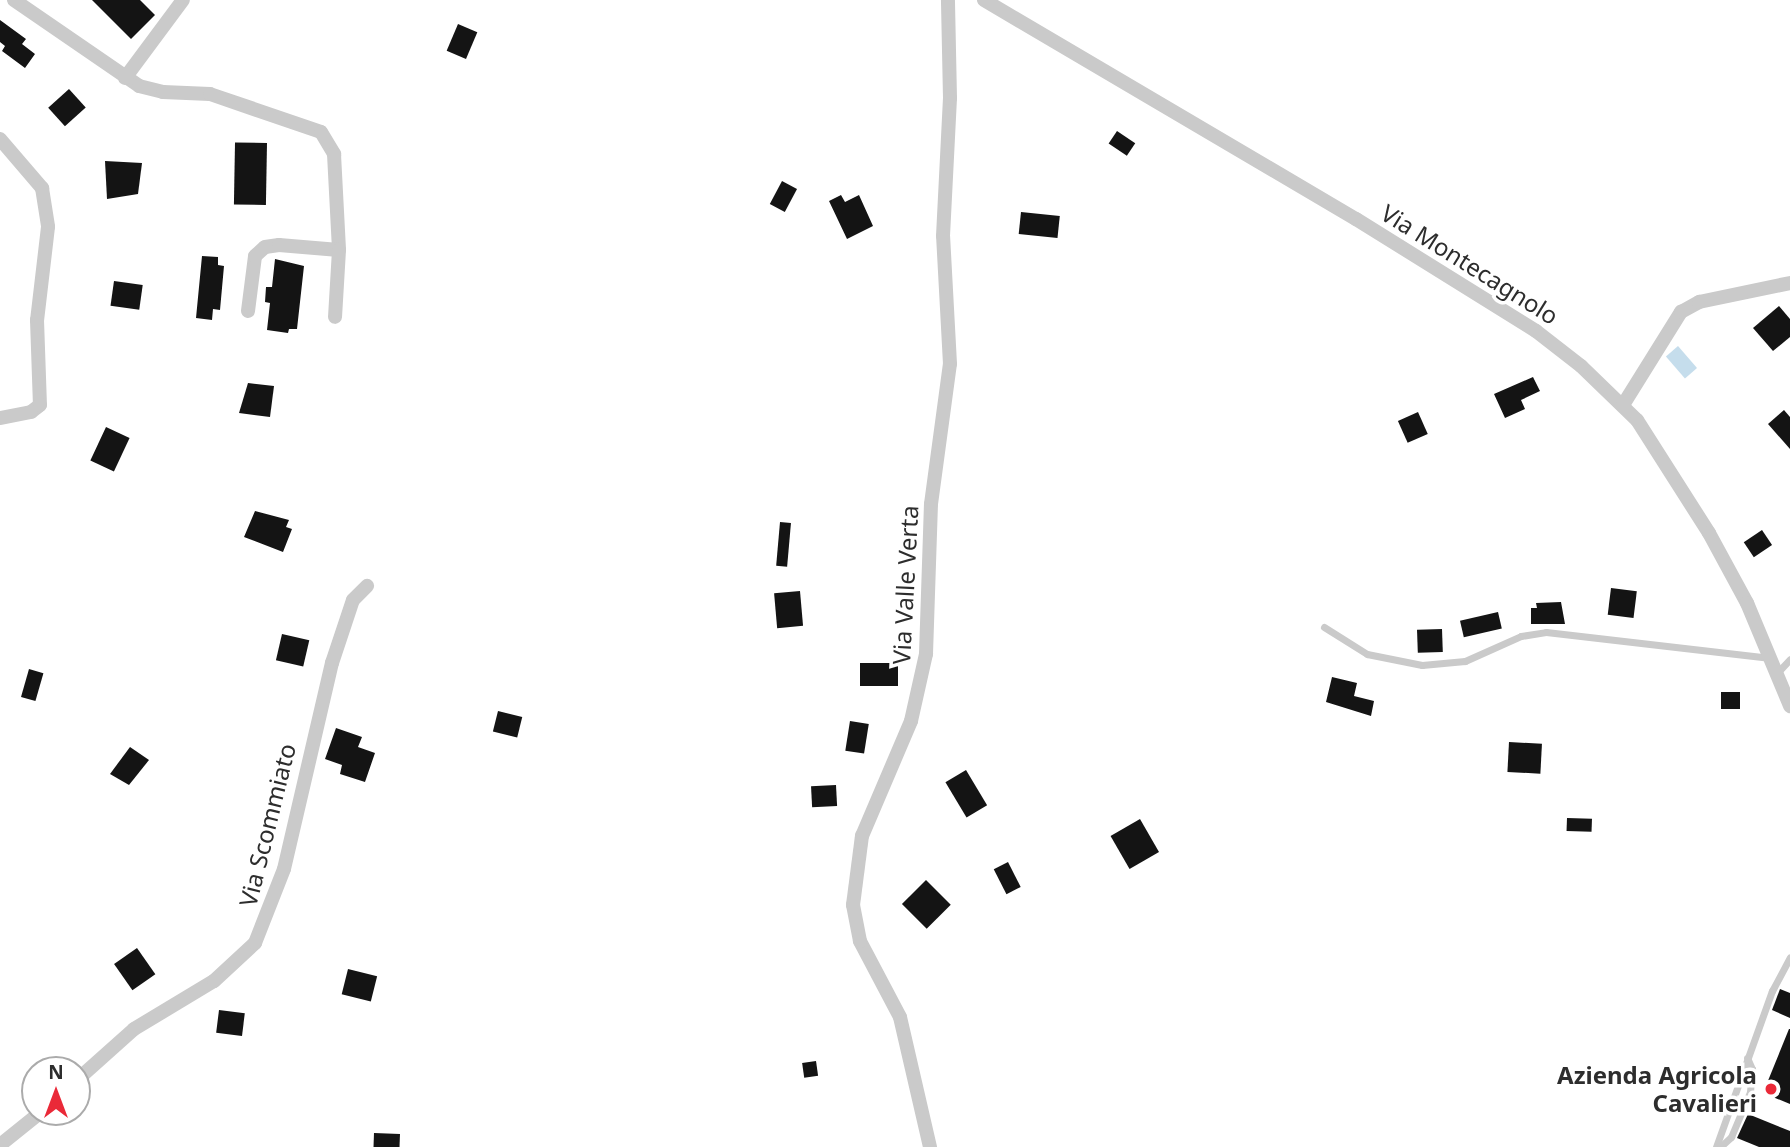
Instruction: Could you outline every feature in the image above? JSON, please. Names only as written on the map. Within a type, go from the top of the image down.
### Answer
[{"type":"street","points":[[14,0],[125,78],[157,92],[210,94],[321,132],[334,154],[340,250],[335,317]]},
{"type":"street","points":[[125,78],[183,0]]},
{"type":"street","name":"Via Valle Verta","points":[[930,1147],[900,1017],[860,941],[853,905],[862,836],[911,721],[926,653],[932,504],[949,375],[943,236],[950,98],[948,0]]},
{"type":"street","name":"Via Montecagnolo","points":[[984,0],[1521,322],[1568,355],[1623,405],[1652,441],[1720,552],[1771,658],[1790,706]]},
{"type":"street","points":[[0,139],[43,188],[48,227],[37,320],[40,405],[31,412],[0,418]]},
{"type":"street","points":[[248,311],[254,260],[261,249],[274,245],[340,250]]},
{"type":"street","points":[[1623,405],[1681,312],[1699,302],[1790,283]]},
{"type":"street","name":"Via Scommiato","points":[[91,1067],[134,1029],[214,981],[255,943],[281,878],[336,650],[353,600],[367,586]]},
{"type":"street","points":[[0,1145],[24,1126]]},
{"type":"lane","points":[[1324,627],[1356,650],[1422,665],[1465,661],[1521,636],[1546,632],[1771,658]]},
{"type":"lane","points":[[1777,673],[1790,659]]},
{"type":"lane","points":[[1718,1147],[1775,983],[1790,957]]},
{"type":"lane","points":[[1718,1147],[1731,1138],[1750,1092],[1752,1069],[1747,1058]]},
{"type":"water","points":[[1678,346],[1697,368],[1685,378],[1666,356]]},
{"type":"building","points":[[92,0],[140,0],[155,15],[131,39]]},
{"type":"building","points":[[0,20],[26,39],[22,44],[35,54],[25,68],[2,51],[5,46],[0,42]]},
{"type":"building","points":[[458,24],[477,32],[466,59],[447,51]]},
{"type":"building","points":[[69,89],[86,108],[65,126],[48,108]]},
{"type":"building","points":[[1117,131],[1135,143],[1127,156],[1109,143]]},
{"type":"building","points":[[235,142],[267,143],[266,205],[234,204]]},
{"type":"building","points":[[105,161],[142,163],[138,194],[107,199]]},
{"type":"building","points":[[782,181],[797,189],[785,212],[770,204]]},
{"type":"building","points":[[841,195],[845,202],[859,195],[873,226],[847,239],[829,201]]},
{"type":"building","points":[[1021,212],[1060,216],[1057,238],[1019,234]]},
{"type":"building","points":[[202,256],[218,257],[218,265],[224,266],[220,310],[213,309],[212,320],[196,318]]},
{"type":"building","points":[[275,259],[304,266],[297,329],[289,329],[288,333],[267,330],[270,303],[265,302],[266,287],[272,287]]},
{"type":"building","points":[[114,281],[143,285],[139,310],[111,306]]},
{"type":"building","points":[[1779,306],[1790,319],[1790,337],[1773,351],[1753,328]]},
{"type":"building","points":[[1533,377],[1540,391],[1521,400],[1525,409],[1505,418],[1494,394]]},
{"type":"building","points":[[248,383],[274,386],[270,417],[239,413]]},
{"type":"building","points":[[1784,410],[1790,417],[1790,449],[1768,424]]},
{"type":"building","points":[[1418,412],[1428,434],[1408,443],[1398,421]]},
{"type":"building","points":[[106,427],[130,438],[114,472],[90,461]]},
{"type":"building","points":[[255,511],[289,520],[286,527],[292,529],[283,552],[244,537]]},
{"type":"building","points":[[780,522],[791,523],[787,567],[776,566]]},
{"type":"building","points":[[1762,530],[1772,545],[1754,557],[1744,542]]},
{"type":"building","points":[[1611,588],[1637,591],[1634,618],[1608,615]]},
{"type":"building","points":[[800,591],[803,626],[777,628],[774,593]]},
{"type":"building","points":[[1561,602],[1565,624],[1531,624],[1531,608],[1537,608],[1536,603]]},
{"type":"building","points":[[1498,612],[1502,629],[1464,637],[1460,621]]},
{"type":"building","points":[[1442,629],[1443,652],[1418,653],[1417,630]]},
{"type":"building","points":[[282,634],[309,640],[303,667],[276,660]]},
{"type":"building","points":[[860,663],[898,663],[898,686],[860,686]]},
{"type":"building","points":[[29,669],[43,673],[35,701],[21,697]]},
{"type":"building","points":[[1332,677],[1357,683],[1354,696],[1374,701],[1371,716],[1326,702]]},
{"type":"building","points":[[1721,692],[1740,692],[1740,709],[1721,709]]},
{"type":"building","points":[[498,711],[522,717],[517,737],[493,731]]},
{"type":"building","points":[[850,721],[869,724],[864,754],[845,751]]},
{"type":"building","points":[[336,728],[362,737],[358,747],[375,753],[365,782],[340,774],[342,765],[325,759]]},
{"type":"building","points":[[1509,742],[1542,744],[1540,774],[1507,772]]},
{"type":"building","points":[[130,747],[149,760],[129,785],[110,774]]},
{"type":"building","points":[[966,770],[987,805],[967,818],[945,782]]},
{"type":"building","points":[[836,785],[837,806],[812,807],[811,786]]},
{"type":"building","points":[[1567,818],[1592,819],[1592,832],[1567,831]]},
{"type":"building","points":[[1140,819],[1159,852],[1130,869],[1111,836]]},
{"type":"building","points":[[1008,862],[1021,887],[1006,894],[994,869]]},
{"type":"building","points":[[926,880],[951,905],[927,929],[902,904]]},
{"type":"building","points":[[137,948],[155,974],[132,990],[114,964]]},
{"type":"building","points":[[348,969],[377,976],[371,1001],[342,994]]},
{"type":"building","points":[[1780,989],[1790,993],[1790,1018],[1772,1010]]},
{"type":"building","points":[[219,1010],[245,1013],[242,1036],[216,1033]]},
{"type":"building","points":[[1790,1029],[1790,1104],[1763,1093]]},
{"type":"building","points":[[816,1061],[818,1076],[804,1078],[802,1063]]},
{"type":"building","points":[[1748,1114],[1790,1131],[1790,1147],[1759,1147],[1737,1138]]},
{"type":"building","points":[[374,1133],[400,1134],[400,1147],[374,1147]]},
{"type":"place","name":"Azienda Agricola Cavalieri","points":[[1771,1089]]}]
